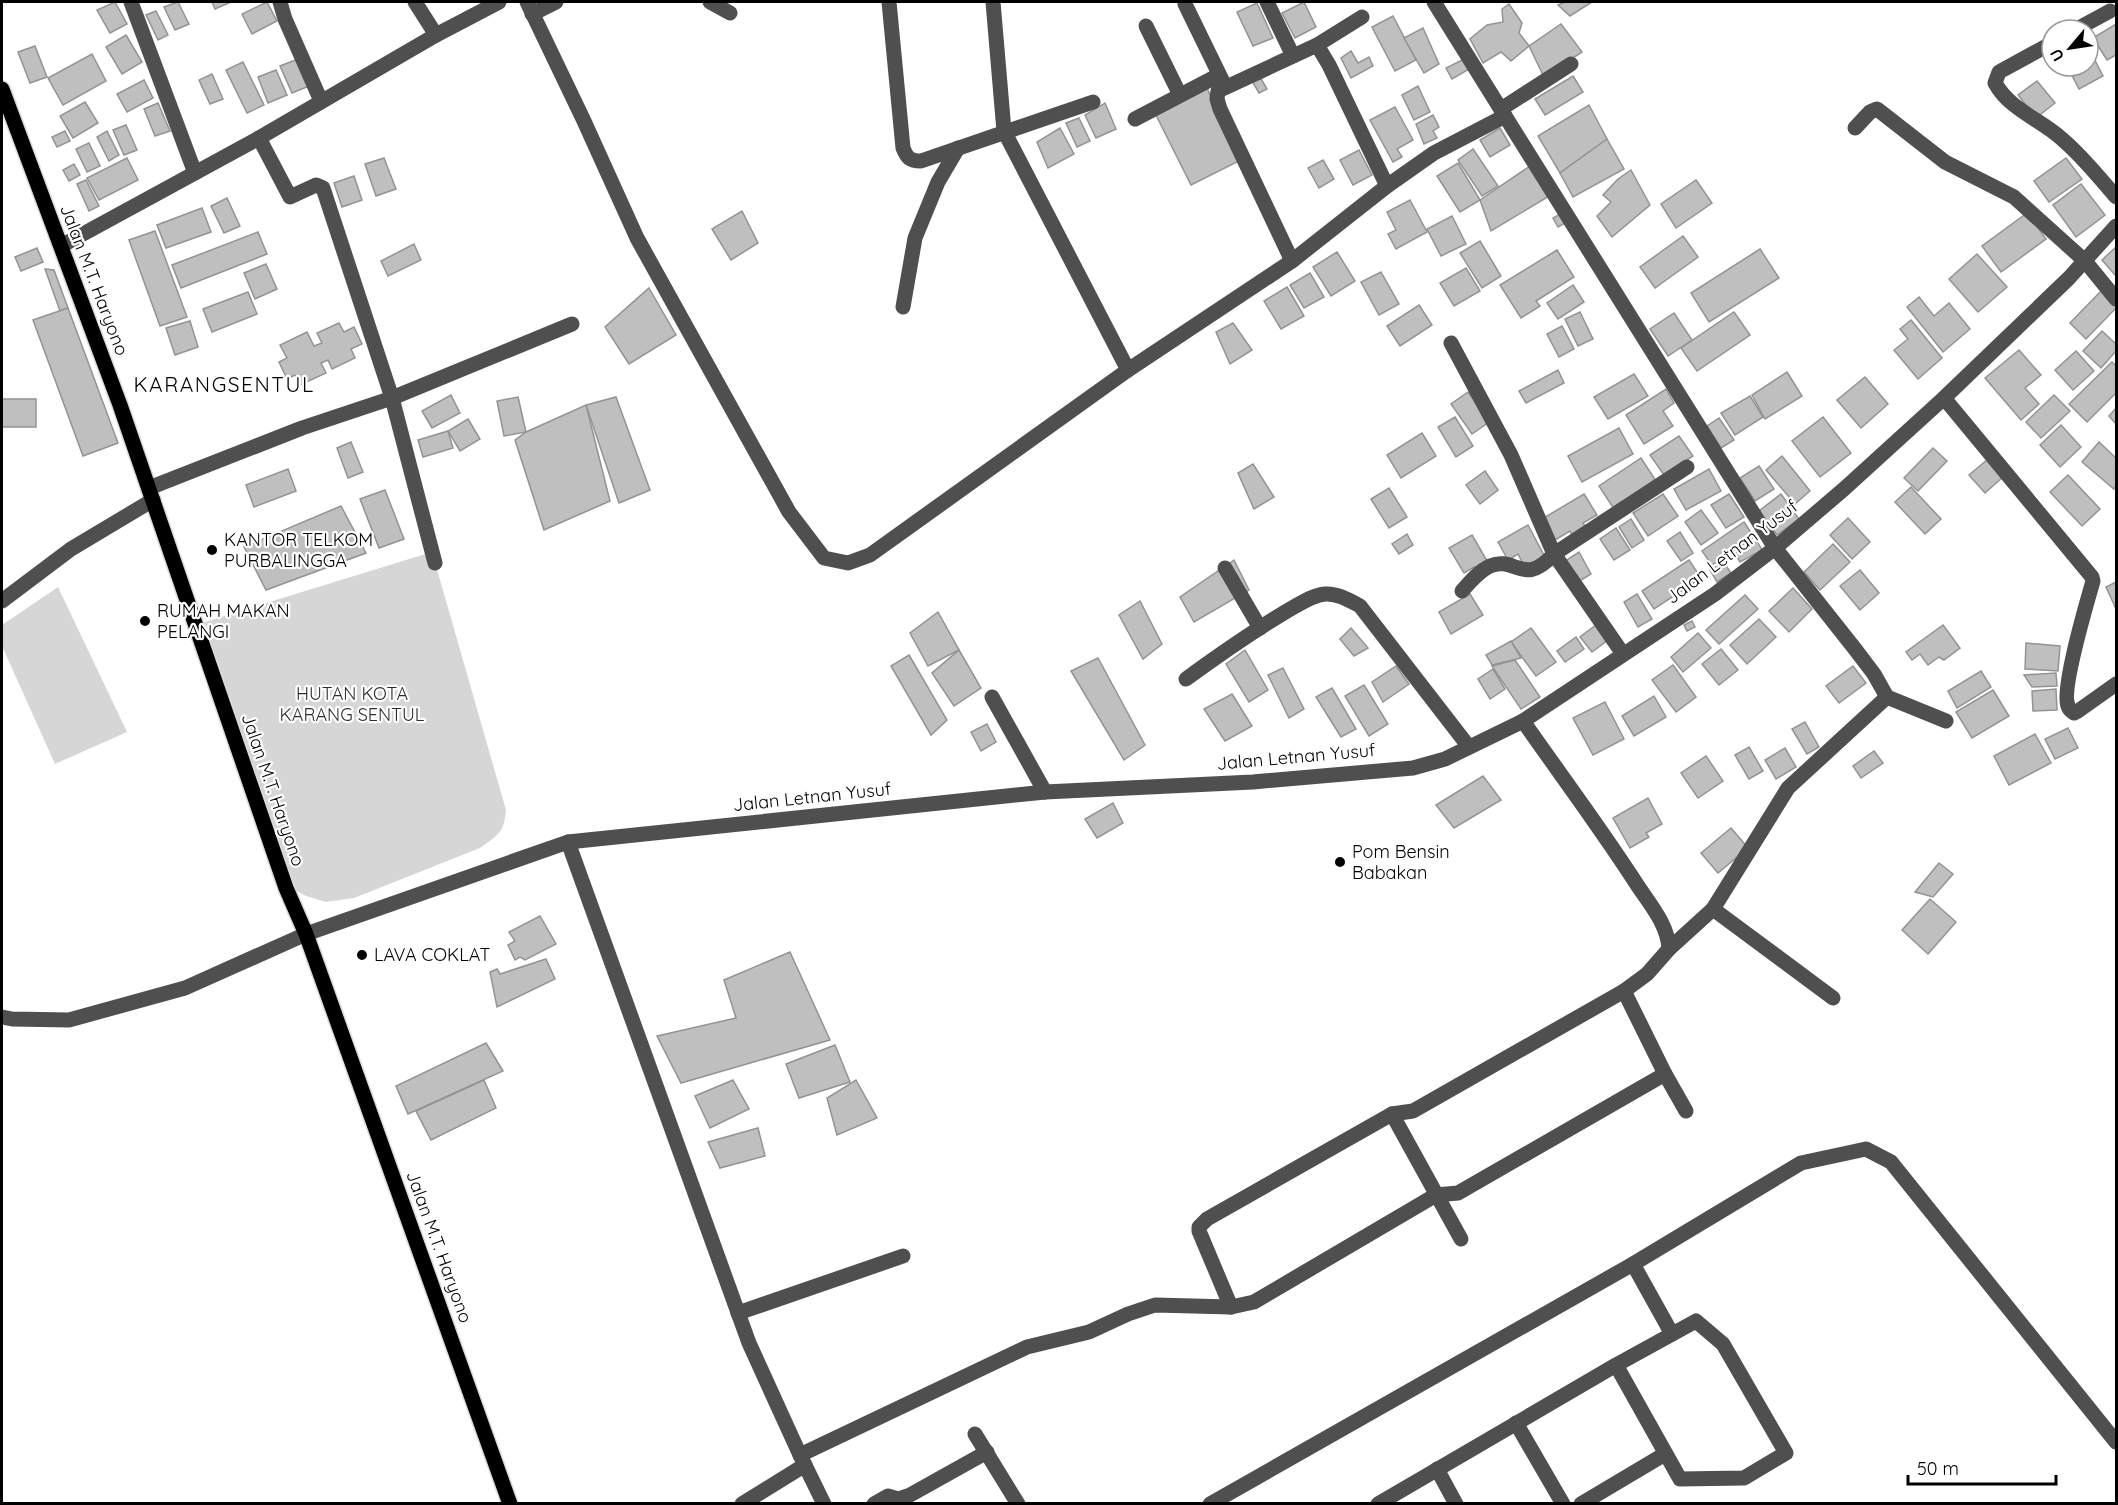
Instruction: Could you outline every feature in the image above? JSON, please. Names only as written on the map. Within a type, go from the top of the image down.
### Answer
[{"type":"main road","name":"Jalan M.T. Haryono","points":[[2,89],[151,494],[286,888],[306,934],[510,1503]]},
{"type":"street","points":[[131,2],[195,173]]},
{"type":"street","points":[[280,2],[285,19],[321,101]]},
{"type":"street","points":[[415,2],[436,35]]},
{"type":"street","points":[[61,246],[259,138],[436,35],[499,2]]},
{"type":"street","points":[[556,2],[529,8],[637,238],[789,512],[824,558],[848,563],[870,555],[1128,370],[1292,261],[1387,186],[1434,153],[1503,113],[1570,64]]},
{"type":"street","points":[[710,2],[730,13]]},
{"type":"street","points":[[889,2],[903,148],[910,160],[921,161],[1093,102]]},
{"type":"street","points":[[993,2],[1004,131],[1128,370]]},
{"type":"street","points":[[1267,2],[1293,56]]},
{"type":"street","points":[[1434,2],[1775,548],[1868,665],[1887,697],[1946,721]]},
{"type":"street","points":[[1185,4],[1222,81],[1217,99],[1220,109],[1292,261]]},
{"type":"street","points":[[2097,18],[2110,11]]},
{"type":"street","points":[[1135,119],[1180,95],[1293,56],[1317,45],[1362,17]]},
{"type":"street","points":[[1146,26],[1180,95]]},
{"type":"street","points":[[1317,45],[1329,65],[1387,186]]},
{"type":"street","points":[[2040,49],[1999,72],[1995,83],[2001,93],[2020,110],[2061,138],[2116,196]]},
{"type":"street","points":[[1855,128],[1870,112],[1877,109],[1945,162],[2014,197],[2085,261],[2116,298]]},
{"type":"street","points":[[259,138],[290,197],[316,185],[323,188],[392,398],[435,563]]},
{"type":"street","points":[[903,307],[915,238],[938,182],[958,147]]},
{"type":"street","name":"Jalan Letnan Yusuf","points":[[2,1017],[69,1020],[185,988],[306,934],[568,842],[1045,792],[1253,782],[1413,768],[1444,759],[1523,722],[1715,594],[1775,548],[1944,398],[2085,261],[2116,226]]},
{"type":"street","points":[[2,601],[71,549],[151,494],[302,428],[392,398],[572,324]]},
{"type":"street","points":[[1451,343],[1511,455],[1554,554],[1623,654]]},
{"type":"street","points":[[1944,398],[2090,574],[2093,581],[2077,640],[2066,696],[2071,711],[2078,711],[2116,684]]},
{"type":"street","points":[[1462,591],[1490,566],[1499,564],[1527,571],[1548,561],[1554,554],[1687,467]]},
{"type":"street","points":[[1225,568],[1260,628]]},
{"type":"street","points":[[1186,678],[1302,602],[1322,594],[1346,598],[1360,606],[1469,747]]},
{"type":"street","points":[[992,697],[1045,792]]},
{"type":"street","points":[[1231,1307],[1199,1227],[1212,1215],[1392,1114],[1413,1111],[1624,991],[1647,974],[1669,949],[1713,909],[1788,788],[1887,697]]},
{"type":"street","points":[[1523,722],[1613,848],[1659,918],[1666,932],[1669,949]]},
{"type":"street","points":[[568,842],[749,1343],[824,1503]]},
{"type":"street","points":[[1713,909],[1833,998]]},
{"type":"street","points":[[1624,991],[1686,1111]]},
{"type":"street","points":[[742,1503],[802,1460],[1027,1347],[1089,1332],[1128,1314],[1155,1305],[1231,1307],[1262,1299],[1436,1195],[1458,1193],[1665,1074]]},
{"type":"street","points":[[1392,1114],[1461,1239]]},
{"type":"street","points":[[1210,1503],[1633,1264],[1802,1163],[1866,1149],[1891,1162],[2116,1442]]},
{"type":"street","points":[[738,1313],[903,1256]]},
{"type":"street","points":[[1633,1264],[1672,1334]]},
{"type":"street","points":[[1378,1503],[1616,1365],[1696,1321],[1723,1344],[1786,1453],[1744,1478],[1680,1479],[1616,1365]]},
{"type":"street","points":[[1516,1423],[1563,1503]]},
{"type":"street","points":[[975,1434],[1018,1503]]},
{"type":"street","points":[[874,1503],[888,1496],[898,1498],[910,1495],[987,1452]]},
{"type":"street","points":[[1581,1503],[1665,1454]]},
{"type":"street","points":[[1437,1469],[1456,1503]]},
{"type":"green space","name":"HUTAN KOTA KARANG SENTUL","points":[[432,552],[506,810],[504,824],[496,836],[480,848],[354,898],[326,902],[306,896],[289,887],[198,624]]},
{"type":"green space","points":[[58,587],[127,732],[55,764],[2,646],[2,625]]},
{"type":"building","points":[[115,2],[127,24],[110,33],[97,10]]},
{"type":"building","points":[[178,2],[189,24],[175,30],[164,7]]},
{"type":"building","points":[[212,2],[231,2],[215,9]]},
{"type":"building","points":[[267,2],[277,21],[252,34],[242,14]]},
{"type":"building","points":[[1304,2],[1316,27],[1295,38],[1282,13]]},
{"type":"building","points":[[1565,2],[1592,2],[1570,16],[1558,5]]},
{"type":"building","points":[[1257,3],[1273,38],[1253,46],[1237,12]]},
{"type":"building","points":[[1509,4],[1522,23],[1519,33],[1529,46],[1511,61],[1501,52],[1483,63],[1470,39],[1487,25],[1503,22],[1502,9]]},
{"type":"building","points":[[156,11],[168,35],[158,40],[146,15]]},
{"type":"building","points":[[1393,16],[1416,60],[1395,71],[1372,27]]},
{"type":"building","points":[[1561,24],[1582,52],[1544,77],[1529,46]]},
{"type":"building","points":[[2116,24],[2116,55],[2107,60],[2100,49],[2100,34]]},
{"type":"building","points":[[1423,28],[1439,64],[1424,73],[1404,38]]},
{"type":"building","points":[[126,35],[142,62],[122,74],[106,47]]},
{"type":"building","points":[[35,46],[47,77],[30,83],[18,52]]},
{"type":"building","points":[[1351,51],[1358,63],[1369,57],[1373,66],[1351,78],[1341,58]]},
{"type":"building","points":[[92,54],[106,81],[63,105],[48,78]]},
{"type":"building","points":[[1466,58],[1471,68],[1452,79],[1446,68]]},
{"type":"building","points":[[298,59],[309,86],[292,93],[280,66]]},
{"type":"building","points":[[243,62],[264,105],[247,113],[226,70]]},
{"type":"building","points":[[276,70],[287,95],[268,103],[258,77]]},
{"type":"building","points":[[212,74],[223,99],[210,104],[199,80]]},
{"type":"building","points":[[1573,76],[1583,92],[1545,115],[1535,99]]},
{"type":"building","points":[[1260,77],[1267,89],[1259,93],[1252,81]]},
{"type":"building","points":[[2073,78],[2099,78],[2079,89]]},
{"type":"building","points":[[144,80],[153,98],[127,112],[117,94]]},
{"type":"building","points":[[2037,81],[2055,103],[2036,118],[2018,95]]},
{"type":"building","points":[[1418,86],[1430,112],[1414,120],[1402,95]]},
{"type":"building","points":[[1207,88],[1239,161],[1191,185],[1155,113]]},
{"type":"building","points":[[85,102],[98,123],[73,138],[60,116]]},
{"type":"building","points":[[158,103],[170,131],[155,136],[144,109]]},
{"type":"building","points":[[1105,103],[1116,129],[1096,138],[1085,115]]},
{"type":"building","points":[[1589,105],[1607,139],[1560,173],[1538,136]]},
{"type":"building","points":[[1395,107],[1413,140],[1397,149],[1402,157],[1393,162],[1370,120]]},
{"type":"building","points":[[1433,115],[1439,127],[1433,131],[1437,138],[1424,144],[1416,124]]},
{"type":"building","points":[[1079,118],[1090,141],[1077,147],[1066,123]]},
{"type":"building","points":[[126,125],[137,150],[124,155],[113,130]]},
{"type":"building","points":[[1060,128],[1074,154],[1048,168],[1037,142]]},
{"type":"building","points":[[1500,128],[1510,145],[1490,157],[1480,140]]},
{"type":"building","points":[[65,131],[70,141],[57,147],[52,137]]},
{"type":"building","points":[[107,131],[119,155],[109,161],[97,137]]},
{"type":"building","points":[[1607,139],[1624,169],[1573,197],[1560,173]]},
{"type":"building","points":[[89,143],[100,166],[87,172],[76,149]]},
{"type":"building","points":[[1473,149],[1498,186],[1482,196],[1458,160]]},
{"type":"building","points":[[1359,150],[1372,175],[1353,185],[1340,160]]},
{"type":"building","points":[[127,158],[138,180],[99,200],[87,178]]},
{"type":"building","points":[[384,158],[396,189],[376,196],[365,164]]},
{"type":"building","points":[[2066,158],[2082,179],[2049,202],[2034,181]]},
{"type":"building","points":[[1323,160],[1334,179],[1319,188],[1308,168]]},
{"type":"building","points":[[1458,163],[1480,200],[1460,212],[1437,176]]},
{"type":"building","points":[[74,164],[80,175],[69,181],[63,170]]},
{"type":"building","points":[[1533,164],[1551,195],[1491,231],[1480,200]]},
{"type":"building","points":[[1631,170],[1650,205],[1612,237],[1597,216],[1611,202],[1603,195],[1618,179]]},
{"type":"building","points":[[354,176],[362,200],[342,207],[334,183]]},
{"type":"building","points":[[86,180],[99,206],[89,211],[77,184]]},
{"type":"building","points":[[1696,180],[1712,203],[1676,228],[1661,204]]},
{"type":"building","points":[[2081,184],[2105,215],[2076,237],[2053,205]]},
{"type":"building","points":[[227,198],[240,226],[224,233],[211,206]]},
{"type":"building","points":[[1410,200],[1427,232],[1396,249],[1388,234],[1396,230],[1387,212]]},
{"type":"building","points":[[202,208],[211,232],[166,248],[157,225]]},
{"type":"building","points":[[742,211],[758,243],[731,260],[712,229]]},
{"type":"building","points":[[1562,213],[1567,222],[1558,227],[1553,218]]},
{"type":"building","points":[[2027,213],[2046,239],[2001,272],[1982,246]]},
{"type":"building","points":[[1452,216],[1466,244],[1441,256],[1427,229]]},
{"type":"building","points":[[155,231],[187,317],[160,326],[129,240]]},
{"type":"building","points":[[258,232],[267,254],[181,288],[172,265]]},
{"type":"building","points":[[1683,236],[1698,257],[1655,288],[1640,267]]},
{"type":"building","points":[[1480,241],[1501,276],[1482,288],[1460,253]]},
{"type":"building","points":[[414,244],[421,260],[388,276],[381,261]]},
{"type":"building","points":[[2116,247],[2116,276],[2102,260]]},
{"type":"building","points":[[37,248],[43,262],[21,271],[15,257]]},
{"type":"building","points":[[1760,249],[1779,278],[1709,322],[1691,293]]},
{"type":"building","points":[[1557,250],[1574,277],[1536,301],[1540,306],[1521,318],[1500,285]]},
{"type":"building","points":[[1337,252],[1355,281],[1331,296],[1313,267]]},
{"type":"building","points":[[1977,254],[2007,287],[1978,312],[1949,279]]},
{"type":"building","points":[[266,264],[277,289],[255,299],[244,273]]},
{"type":"building","points":[[1466,268],[1480,291],[1454,306],[1440,283]]},
{"type":"building","points":[[45,269],[54,270],[68,308],[60,311]]},
{"type":"building","points":[[1381,272],[1399,304],[1379,315],[1361,282]]},
{"type":"building","points":[[1310,273],[1324,297],[1304,308],[1290,285]]},
{"type":"building","points":[[1573,285],[1584,302],[1558,319],[1547,303]]},
{"type":"building","points":[[1287,287],[1304,316],[1281,329],[1264,301]]},
{"type":"building","points":[[649,288],[676,335],[629,364],[605,327]]},
{"type":"building","points":[[2101,291],[2116,305],[2116,308],[2086,339],[2070,323]]},
{"type":"building","points":[[248,292],[257,314],[212,332],[203,309]]},
{"type":"building","points":[[1919,297],[1934,316],[1949,303],[1970,329],[1943,352],[1907,307]]},
{"type":"building","points":[[1419,305],[1432,325],[1400,346],[1387,326]]},
{"type":"building","points":[[68,308],[118,443],[83,456],[33,320]]},
{"type":"building","points":[[1580,312],[1593,339],[1578,346],[1565,319]]},
{"type":"building","points":[[1734,312],[1750,335],[1697,371],[1681,348]]},
{"type":"building","points":[[1674,313],[1692,340],[1668,356],[1650,329]]},
{"type":"building","points":[[1911,320],[1942,358],[1918,379],[1894,350],[1908,339],[1900,329]]},
{"type":"building","points":[[190,321],[198,347],[175,355],[166,328]]},
{"type":"building","points":[[339,323],[344,332],[354,327],[362,344],[351,349],[355,358],[332,369],[328,360],[321,363],[326,373],[300,385],[295,375],[287,379],[279,362],[287,358],[280,345],[307,332],[314,346],[322,343],[317,333]]},
{"type":"building","points":[[1233,323],[1252,350],[1230,364],[1216,332]]},
{"type":"building","points":[[1562,326],[1574,349],[1559,357],[1547,334]]},
{"type":"building","points":[[2102,331],[2116,344],[2116,351],[2101,368],[2083,351]]},
{"type":"building","points":[[2019,350],[2041,375],[2025,388],[2039,404],[2021,420],[1985,378]]},
{"type":"building","points":[[2076,351],[2094,371],[2073,390],[2055,370]]},
{"type":"building","points":[[2112,362],[2116,366],[2116,393],[2087,422],[2069,404]]},
{"type":"building","points":[[1558,370],[1564,383],[1526,403],[1519,391]]},
{"type":"building","points":[[1787,372],[1802,396],[1765,419],[1752,395]]},
{"type":"building","points":[[1634,374],[1648,396],[1608,419],[1594,397]]},
{"type":"building","points":[[1865,377],[1888,404],[1861,428],[1837,400]]},
{"type":"building","points":[[1666,389],[1674,403],[1663,411],[1673,426],[1644,444],[1626,415]]},
{"type":"building","points":[[1468,392],[1489,422],[1472,434],[1451,404]]},
{"type":"building","points":[[451,395],[460,413],[432,428],[422,411]]},
{"type":"building","points":[[2054,395],[2070,411],[2041,438],[2026,422]]},
{"type":"building","points":[[1750,396],[1763,417],[1735,435],[1721,413]]},
{"type":"building","points":[[518,397],[526,432],[504,436],[497,401]]},
{"type":"building","points":[[616,397],[650,490],[619,503],[586,405]]},
{"type":"building","points":[[2,399],[36,399],[36,427],[2,427]]},
{"type":"building","points":[[586,405],[610,501],[544,530],[515,440],[526,432]]},
{"type":"building","points":[[2116,408],[2116,424],[2109,416]]},
{"type":"building","points":[[1455,417],[1473,446],[1456,457],[1438,427]]},
{"type":"building","points":[[1823,417],[1851,453],[1820,477],[1792,441]]},
{"type":"building","points":[[1719,418],[1734,440],[1721,448],[1707,426]]},
{"type":"building","points":[[468,419],[480,439],[460,451],[448,431]]},
{"type":"building","points":[[2061,425],[2081,447],[2060,467],[2040,445]]},
{"type":"building","points":[[1619,428],[1633,454],[1582,482],[1568,456]]},
{"type":"building","points":[[448,431],[453,448],[423,457],[418,440]]},
{"type":"building","points":[[1422,433],[1436,456],[1401,478],[1387,455]]},
{"type":"building","points":[[1679,436],[1693,456],[1664,475],[1650,455]]},
{"type":"building","points":[[351,442],[363,472],[348,478],[337,448]]},
{"type":"building","points":[[2099,442],[2116,458],[2114,489],[2082,462]]},
{"type":"building","points":[[1933,448],[1947,461],[1918,491],[1904,478]]},
{"type":"building","points":[[1782,456],[1810,491],[1795,504],[1766,470]]},
{"type":"building","points":[[1641,458],[1656,481],[1614,509],[1599,486]]},
{"type":"building","points":[[1988,459],[2003,477],[1985,493],[1969,475]]},
{"type":"building","points":[[1253,464],[1274,497],[1254,509],[1238,473]]},
{"type":"building","points":[[1759,466],[1774,489],[1755,501],[1740,478]]},
{"type":"building","points":[[288,469],[296,491],[254,507],[246,485]]},
{"type":"building","points":[[1709,469],[1721,491],[1686,510],[1674,489]]},
{"type":"building","points":[[1485,471],[1498,490],[1480,504],[1466,485]]},
{"type":"building","points":[[2068,475],[2100,509],[2082,526],[2050,492]]},
{"type":"building","points":[[1911,487],[1941,519],[1925,534],[1895,502]]},
{"type":"building","points":[[1389,488],[1407,517],[1389,528],[1371,499]]},
{"type":"building","points":[[385,490],[404,539],[379,548],[360,499]]},
{"type":"building","points":[[1584,494],[1597,515],[1583,523],[1587,529],[1573,537],[1570,531],[1555,540],[1542,519]]},
{"type":"building","points":[[1663,494],[1678,516],[1648,536],[1633,513]]},
{"type":"building","points":[[1729,494],[1744,517],[1726,528],[1711,505]]},
{"type":"building","points":[[1781,494],[1799,519],[1777,535],[1759,511]]},
{"type":"building","points":[[341,506],[366,553],[266,590],[244,547]]},
{"type":"building","points":[[1701,510],[1718,533],[1701,545],[1685,522]]},
{"type":"building","points":[[1848,518],[1870,542],[1852,559],[1830,535]]},
{"type":"building","points":[[1631,519],[1644,540],[1632,548],[1619,527]]},
{"type":"building","points":[[1744,522],[1754,537],[1712,565],[1702,551]]},
{"type":"building","points":[[1528,525],[1545,557],[1525,568],[1518,554],[1508,560],[1498,542]]},
{"type":"building","points":[[1616,528],[1630,550],[1614,560],[1600,539]]},
{"type":"building","points":[[1680,532],[1693,553],[1681,561],[1667,541]]},
{"type":"building","points":[[1407,534],[1413,545],[1399,554],[1392,544]]},
{"type":"building","points":[[1472,535],[1490,566],[1478,573],[1474,567],[1464,573],[1449,548]]},
{"type":"building","points":[[1757,541],[1762,550],[1740,562],[1735,553]]},
{"type":"building","points":[[1833,544],[1850,562],[1820,590],[1804,572]]},
{"type":"building","points":[[1579,552],[1591,574],[1578,582],[1565,561]]},
{"type":"building","points":[[1234,560],[1249,590],[1194,622],[1180,597]]},
{"type":"building","points":[[1689,560],[1701,578],[1654,609],[1642,591]]},
{"type":"building","points":[[1724,563],[1731,573],[1717,582],[1710,570]]},
{"type":"building","points":[[1860,570],[1879,593],[1860,610],[1840,586]]},
{"type":"building","points":[[2116,582],[2116,609],[2106,587]]},
{"type":"building","points":[[1793,588],[1812,609],[1789,632],[1769,611]]},
{"type":"building","points":[[1470,594],[1483,615],[1451,634],[1439,612]]},
{"type":"building","points":[[1637,594],[1652,619],[1638,627],[1624,602]]},
{"type":"building","points":[[1745,595],[1758,609],[1719,644],[1706,630]]},
{"type":"building","points":[[1140,601],[1162,644],[1143,659],[1119,615]]},
{"type":"building","points":[[938,612],[959,650],[928,666],[910,633]]},
{"type":"building","points":[[1759,619],[1776,637],[1747,664],[1730,645]]},
{"type":"building","points":[[1692,621],[1695,627],[1687,631],[1684,625]]},
{"type":"building","points":[[1596,625],[1608,640],[1592,652],[1580,637]]},
{"type":"building","points":[[1943,625],[1960,648],[1944,660],[1939,657],[1928,665],[1920,654],[1912,660],[1906,652]]},
{"type":"building","points":[[1351,628],[1368,648],[1354,656],[1340,639]]},
{"type":"building","points":[[1531,628],[1556,662],[1536,676],[1511,642]]},
{"type":"building","points":[[1698,633],[1711,648],[1683,672],[1671,657]]},
{"type":"building","points":[[1576,637],[1584,649],[1565,662],[1557,651]]},
{"type":"building","points":[[1511,641],[1521,658],[1492,665],[1486,655]]},
{"type":"building","points":[[2026,643],[2060,646],[2058,671],[2025,669]]},
{"type":"building","points":[[1721,649],[1738,670],[1719,685],[1702,664]]},
{"type":"building","points":[[959,650],[981,688],[954,706],[932,673]]},
{"type":"building","points":[[1245,650],[1268,690],[1249,702],[1226,664]]},
{"type":"building","points":[[909,655],[947,720],[931,735],[891,666]]},
{"type":"building","points":[[1098,658],[1145,745],[1124,760],[1071,671]]},
{"type":"building","points":[[1515,660],[1540,697],[1521,709],[1492,666]]},
{"type":"building","points":[[1673,665],[1696,697],[1676,712],[1652,680]]},
{"type":"building","points":[[1396,666],[1409,684],[1383,702],[1372,682]]},
{"type":"building","points":[[1853,666],[1866,683],[1839,703],[1826,686]]},
{"type":"building","points":[[1283,668],[1304,709],[1289,718],[1268,675]]},
{"type":"building","points":[[1493,669],[1505,689],[1490,699],[1478,679]]},
{"type":"building","points":[[1981,671],[1991,687],[1957,708],[1948,691]]},
{"type":"building","points":[[2056,673],[2057,686],[2032,687],[2024,675]]},
{"type":"building","points":[[1364,685],[1388,724],[1369,736],[1345,696]]},
{"type":"building","points":[[1332,688],[1356,729],[1341,737],[1316,697]]},
{"type":"building","points":[[2056,689],[2057,710],[2033,711],[2032,691]]},
{"type":"building","points":[[1993,690],[2009,716],[1972,738],[1956,712]]},
{"type":"building","points":[[1232,694],[1252,726],[1225,741],[1204,709]]},
{"type":"building","points":[[1654,696],[1666,717],[1634,736],[1622,716]]},
{"type":"building","points":[[1605,702],[1624,739],[1593,755],[1573,718]]},
{"type":"building","points":[[1805,722],[1819,747],[1807,754],[1792,729]]},
{"type":"building","points":[[987,724],[996,742],[981,751],[971,732]]},
{"type":"building","points":[[2068,728],[2078,748],[2055,759],[2045,739]]},
{"type":"building","points":[[2035,734],[2051,763],[2009,785],[1994,756]]},
{"type":"building","points":[[1749,747],[1763,771],[1749,779],[1735,755]]},
{"type":"building","points":[[1785,748],[1796,767],[1776,779],[1765,760]]},
{"type":"building","points":[[1874,751],[1883,763],[1861,778],[1853,766]]},
{"type":"building","points":[[1706,756],[1723,781],[1698,798],[1681,773]]},
{"type":"building","points":[[1483,776],[1501,800],[1454,828],[1436,805]]},
{"type":"building","points":[[1648,798],[1662,824],[1646,833],[1649,837],[1630,848],[1613,818]]},
{"type":"building","points":[[1113,803],[1123,823],[1097,838],[1085,819]]},
{"type":"building","points":[[1731,828],[1748,848],[1718,873],[1701,853]]},
{"type":"building","points":[[1939,863],[1953,874],[1933,897],[1915,892]]},
{"type":"building","points":[[1930,899],[1956,922],[1928,954],[1902,930]]},
{"type":"building","points":[[540,916],[556,944],[525,960],[520,957],[515,960],[508,945],[515,941],[509,932]]},
{"type":"building","points":[[790,952],[830,1040],[681,1083],[657,1036],[736,1018],[724,980]]},
{"type":"building","points":[[546,959],[555,979],[497,1007],[490,972],[497,969],[500,974]]},
{"type":"building","points":[[486,1043],[503,1071],[408,1114],[396,1086]]},
{"type":"building","points":[[835,1045],[850,1082],[799,1098],[786,1064]]},
{"type":"building","points":[[484,1080],[496,1108],[431,1140],[416,1111]]},
{"type":"building","points":[[733,1080],[749,1109],[710,1128],[695,1096]]},
{"type":"building","points":[[856,1080],[877,1118],[837,1135],[827,1098]]},
{"type":"building","points":[[758,1128],[765,1156],[720,1168],[708,1142]]},
{"type":"place","name":"KANTOR TELKOM PURBALINGGA","points":[[212,550]]},
{"type":"place","name":"RUMAH MAKAN PELANGI","points":[[145,621]]},
{"type":"place","name":"Pom Bensin Babakan","points":[[1340,862]]},
{"type":"place","name":"LAVA COKLAT","points":[[362,955]]},
{"type":"district","name":"KARANGSENTUL","points":[[224,385]]}]
